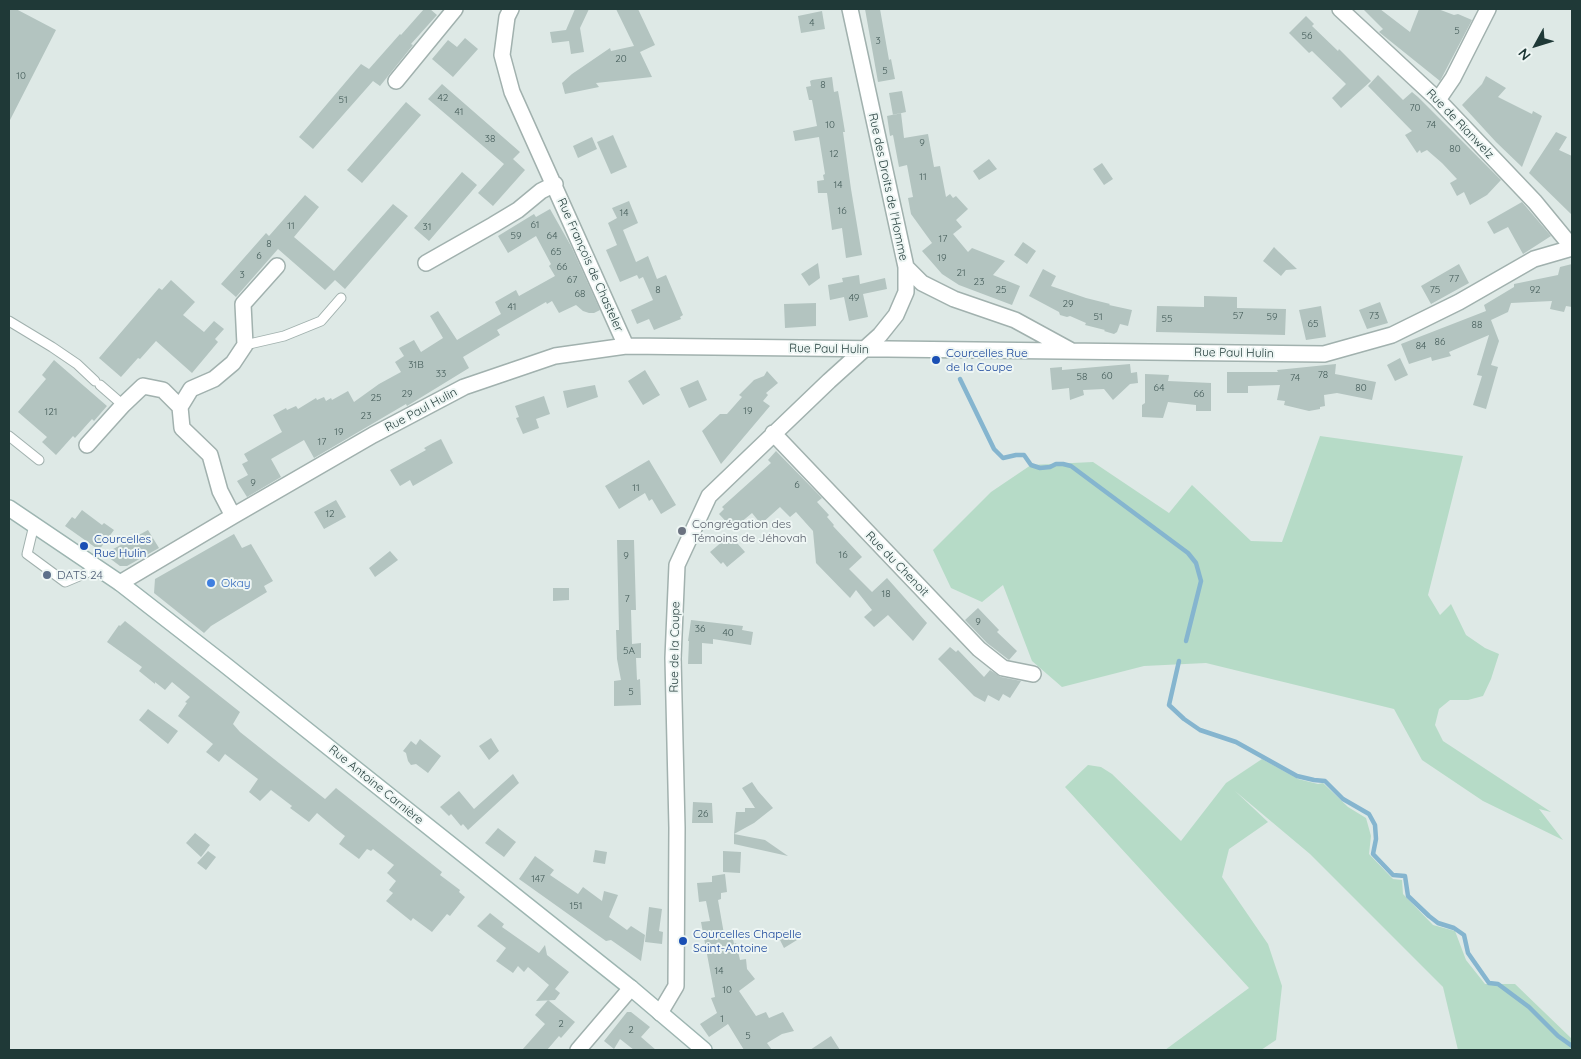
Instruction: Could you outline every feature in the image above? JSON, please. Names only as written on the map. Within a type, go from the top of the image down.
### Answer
[{"type":"street","points":[[396,81],[456,9]]},
{"type":"street","name":"Rue des Droits de l'Homme","points":[[850,9],[906,267],[922,283],[954,299],[1015,320],[1074,351]]},
{"type":"street","name":"Rue de Rianwelz","points":[[1340,9],[1438,100],[1535,202],[1572,248]]},
{"type":"street","points":[[1438,100],[1453,78],[1488,9]]},
{"type":"street","name":"Rue François de Chasteler","points":[[505,11],[502,55],[512,92],[555,184],[626,346]]},
{"type":"street","name":"Rue François de Chasteler","points":[[426,263],[518,210],[541,191],[555,184]]},
{"type":"street","name":"Rue Paul Hulin","points":[[120,583],[373,435],[464,387],[554,356],[626,346],[1324,354],[1392,335],[1459,302],[1534,259],[1572,248]]},
{"type":"street","points":[[233,516],[220,491],[210,455],[182,428],[180,407],[191,389],[214,379],[233,363],[246,346],[243,304],[277,266]]},
{"type":"street","name":"Rue de la Coupe","points":[[660,1013],[676,986],[677,828],[673,658],[677,565],[709,496],[773,433],[880,335],[896,315],[906,292],[906,267]]},
{"type":"street","points":[[87,445],[143,386],[163,390],[180,407]]},
{"type":"street","name":"Rue du Chenoit","points":[[773,433],[978,650],[1003,668],[1033,674]]},
{"type":"street","name":"Rue Antoine Carnière","points":[[9,508],[120,583],[224,664],[631,988],[704,1050]]},
{"type":"street","points":[[578,1050],[631,988]]},
{"type":"lane","points":[[246,346],[284,336],[321,321],[341,298]]},
{"type":"lane","points":[[9,321],[77,364],[123,405]]},
{"type":"lane","points":[[9,436],[39,460]]},
{"type":"lane","points":[[34,525],[27,554],[65,582],[98,568]]},
{"type":"green space","points":[[1320,436],[1463,456],[1428,595],[1440,615],[1451,604],[1466,635],[1485,648],[1499,654],[1483,696],[1468,700],[1450,700],[1439,709],[1435,725],[1443,741],[1551,812],[1539,809],[1563,840],[1483,801],[1422,760],[1394,709],[1206,663],[1144,666],[1062,687],[1032,661],[1003,585],[982,602],[951,588],[933,550],[991,492],[1031,465],[1093,462],[1169,513],[1192,485],[1251,541],[1282,542]]},
{"type":"green space","points":[[1262,759],[1298,779],[1318,784],[1323,783],[1348,807],[1366,818],[1371,836],[1369,854],[1393,879],[1402,880],[1403,894],[1433,925],[1455,931],[1466,960],[1485,984],[1515,984],[1572,1039],[1572,1050],[1458,1050],[1443,987],[1310,854],[1235,791],[1268,822],[1229,849],[1222,877],[1268,944],[1282,986],[1276,1040],[1261,1050],[1165,1050],[1249,988],[1065,787],[1088,765],[1101,767],[1112,774],[1181,841],[1226,783]]},
{"type":"building","points":[[9,9],[16,9],[56,30],[9,122]]},
{"type":"building","points":[[424,9],[430,9],[437,15],[411,44],[413,45],[380,86],[373,81],[313,149],[299,137],[361,64],[369,69]]},
{"type":"building","points":[[575,9],[589,9],[580,28],[584,52],[571,54],[569,41],[552,43],[550,32],[566,30]]},
{"type":"building","points":[[616,9],[638,9],[655,45],[640,52],[652,77],[596,83],[599,87],[565,94],[562,83],[572,74],[610,48],[611,51],[634,46]]},
{"type":"building","points":[[865,9],[880,9],[889,60],[891,59],[895,79],[878,82]]},
{"type":"building","points":[[1363,9],[1380,9],[1410,32],[1419,9],[1438,9],[1472,20],[1440,81],[1379,32],[1383,29]]},
{"type":"building","points":[[822,11],[825,29],[801,33],[798,16]]},
{"type":"building","points":[[1306,16],[1314,24],[1312,26],[1338,51],[1339,49],[1371,81],[1341,108],[1332,98],[1346,84],[1312,51],[1309,53],[1289,33]]},
{"type":"building","points":[[465,38],[478,49],[453,77],[432,59],[448,40],[457,47]]},
{"type":"building","points":[[1378,75],[1403,100],[1412,92],[1418,97],[1501,180],[1487,195],[1470,205],[1464,192],[1457,196],[1450,183],[1457,179],[1442,163],[1427,150],[1421,153],[1420,150],[1417,153],[1405,135],[1412,131],[1368,86]]},
{"type":"building","points":[[1486,76],[1506,88],[1498,97],[1532,114],[1533,111],[1542,116],[1522,167],[1462,105],[1482,84]]},
{"type":"building","points":[[832,77],[834,92],[838,91],[840,102],[862,255],[846,258],[842,228],[832,230],[827,193],[818,193],[817,181],[824,180],[823,175],[825,174],[819,137],[795,141],[793,131],[817,126],[812,100],[809,100],[806,87],[811,86],[810,81],[812,80]]},
{"type":"building","points":[[442,84],[520,152],[513,159],[525,170],[493,206],[478,193],[504,164],[428,99]]},
{"type":"building","points":[[902,91],[906,112],[893,115],[889,93]]},
{"type":"building","points":[[406,102],[421,115],[362,183],[347,170]]},
{"type":"building","points":[[901,113],[904,138],[928,134],[934,167],[940,166],[946,197],[950,194],[953,198],[956,196],[968,209],[956,220],[962,227],[953,234],[968,252],[972,248],[1005,261],[993,275],[1020,286],[1012,305],[959,285],[942,274],[922,251],[932,243],[911,214],[908,198],[913,197],[907,165],[899,167],[893,135],[890,136],[887,116]]},
{"type":"building","points":[[1556,132],[1567,137],[1559,150],[1572,156],[1572,215],[1529,173]]},
{"type":"building","points":[[613,135],[627,167],[611,174],[597,142]]},
{"type":"building","points":[[592,137],[597,149],[578,158],[573,146]]},
{"type":"building","points":[[989,159],[997,169],[979,180],[973,171]]},
{"type":"building","points":[[1102,163],[1113,179],[1104,185],[1093,169]]},
{"type":"building","points":[[462,172],[477,185],[429,241],[414,228]]},
{"type":"building","points":[[305,195],[319,207],[294,237],[334,271],[393,204],[408,216],[345,289],[335,280],[325,290],[278,249],[236,297],[221,284],[266,233],[269,236]]},
{"type":"building","points":[[629,201],[638,223],[623,230],[636,262],[648,256],[657,279],[666,275],[683,315],[680,317],[681,319],[654,330],[649,319],[637,324],[631,310],[653,300],[643,277],[639,279],[637,275],[620,282],[606,250],[617,245],[608,223],[617,218],[612,208]]},
{"type":"building","points":[[1522,202],[1551,236],[1523,254],[1508,227],[1494,234],[1487,222]]},
{"type":"building","points":[[550,209],[571,246],[600,310],[589,313],[576,305],[559,313],[552,301],[547,304],[546,302],[497,330],[500,335],[463,357],[469,368],[407,406],[406,404],[314,458],[304,440],[271,459],[281,477],[247,497],[237,481],[248,475],[242,464],[248,461],[244,454],[282,432],[273,415],[286,408],[287,410],[296,406],[298,409],[316,398],[317,400],[324,397],[326,401],[331,398],[332,400],[348,391],[354,402],[379,384],[401,372],[395,362],[404,356],[399,348],[414,340],[421,352],[443,338],[430,316],[438,311],[457,340],[501,314],[495,302],[516,290],[519,296],[555,276],[549,266],[551,264],[536,236],[508,253],[498,236],[534,214],[536,217]]},
{"type":"building","points":[[1023,242],[1036,251],[1027,264],[1014,255]]},
{"type":"building","points":[[1274,247],[1297,269],[1286,270],[1281,276],[1263,261]]},
{"type":"building","points":[[818,263],[820,278],[809,286],[801,274]]},
{"type":"building","points":[[1459,264],[1469,283],[1431,304],[1421,286]]},
{"type":"building","points":[[1572,264],[1572,307],[1566,306],[1564,312],[1550,309],[1552,301],[1511,303],[1508,312],[1491,320],[1499,341],[1491,365],[1498,367],[1486,409],[1473,405],[1482,376],[1477,375],[1489,335],[1449,352],[1451,356],[1432,361],[1431,357],[1409,364],[1401,344],[1486,311],[1484,305],[1514,287],[1514,284],[1558,275],[1560,267]]},
{"type":"building","points":[[1043,269],[1056,276],[1051,286],[1109,305],[1132,310],[1128,326],[1120,324],[1117,332],[1114,334],[1104,331],[1085,325],[1086,323],[1070,316],[1060,315],[1059,312],[1029,296]]},
{"type":"building","points":[[859,275],[860,284],[885,278],[887,289],[863,294],[868,317],[849,321],[844,297],[830,300],[828,285],[843,282],[842,278]]},
{"type":"building","points":[[171,280],[195,302],[183,315],[204,332],[214,321],[224,329],[215,339],[218,342],[192,373],[156,341],[121,377],[99,358],[159,288],[162,290]]},
{"type":"building","points":[[1204,296],[1237,297],[1237,308],[1286,309],[1285,335],[1156,332],[1157,306],[1204,307]]},
{"type":"building","points":[[1380,302],[1388,323],[1367,329],[1359,310]]},
{"type":"building","points":[[816,303],[816,326],[785,328],[784,304]]},
{"type":"building","points":[[1321,306],[1326,337],[1306,340],[1299,310]]},
{"type":"building","points":[[1400,358],[1408,375],[1395,381],[1387,365]]},
{"type":"building","points":[[54,360],[107,406],[75,438],[73,436],[56,455],[42,442],[47,437],[18,412],[46,379],[42,375]]},
{"type":"building","points":[[1130,364],[1131,373],[1137,372],[1138,383],[1130,384],[1113,400],[1104,389],[1083,390],[1084,395],[1070,400],[1069,388],[1052,390],[1050,368],[1062,367],[1062,370]]},
{"type":"building","points":[[1336,364],[1335,374],[1376,382],[1372,400],[1337,393],[1324,395],[1325,406],[1309,411],[1284,405],[1285,401],[1277,400],[1280,385],[1248,386],[1248,393],[1227,393],[1227,372],[1278,372],[1277,370]]},
{"type":"building","points":[[645,370],[660,395],[643,405],[628,381]]},
{"type":"building","points":[[767,371],[778,383],[766,393],[768,395],[763,401],[770,406],[721,464],[702,431],[720,414],[727,414],[742,397],[739,395],[754,380],[764,376]]},
{"type":"building","points":[[1145,374],[1169,375],[1168,381],[1211,383],[1211,411],[1196,411],[1196,405],[1168,402],[1163,418],[1142,417],[1142,405],[1145,403]]},
{"type":"building","points":[[698,380],[707,400],[689,408],[680,388]]},
{"type":"building","points":[[595,385],[598,397],[567,408],[563,391]]},
{"type":"building","points":[[544,396],[550,414],[536,419],[539,428],[523,434],[516,418],[519,417],[515,406]]},
{"type":"building","points":[[441,439],[453,463],[413,486],[410,480],[400,486],[390,470],[426,450],[424,448]]},
{"type":"building","points":[[776,451],[822,498],[817,502],[829,515],[827,517],[833,526],[862,557],[849,569],[872,592],[887,578],[927,623],[913,641],[888,615],[874,627],[864,617],[872,610],[856,590],[850,598],[816,563],[813,531],[796,512],[790,517],[780,507],[761,524],[752,513],[733,529],[719,514],[724,509],[722,507],[771,463],[768,460]]},
{"type":"building","points":[[649,460],[676,505],[661,514],[652,499],[649,501],[645,493],[619,509],[605,486]]},
{"type":"building","points":[[336,500],[346,517],[324,529],[314,512]]},
{"type":"building","points":[[82,510],[102,525],[104,523],[114,530],[99,550],[65,526],[72,517],[75,519]]},
{"type":"building","points":[[148,530],[159,548],[127,566],[120,566],[104,554]]},
{"type":"building","name":"Okay","points":[[234,534],[242,548],[251,544],[273,581],[264,586],[267,592],[211,626],[204,633],[154,593],[155,579]]},
{"type":"building","points":[[730,535],[745,552],[727,567],[723,562],[721,564],[710,552]]},
{"type":"building","points":[[617,540],[634,540],[636,610],[631,610],[632,644],[641,643],[641,658],[636,658],[637,680],[640,679],[641,705],[614,706],[614,681],[621,680],[617,659],[616,630],[619,630]]},
{"type":"building","points":[[390,551],[398,560],[375,577],[369,568]]},
{"type":"building","points":[[553,588],[569,588],[569,600],[553,601]]},
{"type":"building","points":[[978,608],[999,630],[997,632],[1017,651],[1009,660],[987,643],[965,620]]},
{"type":"building","points":[[691,620],[743,626],[742,630],[753,632],[751,645],[713,639],[713,644],[702,643],[702,664],[688,664],[688,641]]},
{"type":"building","points":[[125,621],[240,712],[233,724],[240,732],[279,763],[325,799],[336,788],[442,872],[440,875],[460,890],[459,892],[465,897],[450,916],[447,914],[432,932],[413,918],[411,921],[386,901],[393,893],[389,890],[396,881],[387,873],[394,865],[373,849],[371,851],[367,849],[359,859],[339,844],[345,836],[317,813],[309,822],[290,808],[292,806],[271,790],[260,801],[249,792],[258,779],[225,754],[219,762],[206,752],[213,744],[178,716],[187,703],[185,702],[190,697],[172,682],[165,690],[155,682],[155,684],[139,671],[142,667],[107,642],[119,625]]},
{"type":"building","points":[[950,647],[956,652],[958,650],[984,677],[990,670],[1001,677],[1021,681],[1010,698],[1003,694],[999,701],[988,695],[985,702],[974,696],[938,659]]},
{"type":"building","points":[[148,709],[178,731],[168,744],[139,720]]},
{"type":"building","points":[[491,738],[499,751],[489,760],[479,746]]},
{"type":"building","points":[[420,739],[441,756],[428,773],[416,764],[411,765],[406,753],[403,751],[411,741],[416,745]]},
{"type":"building","points":[[513,774],[519,783],[468,830],[463,824],[461,826],[451,814],[449,816],[440,807],[459,791],[474,809]]},
{"type":"building","points":[[752,782],[773,808],[754,823],[734,834],[736,812],[745,812],[745,808],[755,808],[742,788]]},
{"type":"building","points":[[693,802],[712,803],[713,823],[692,823]]},
{"type":"building","points":[[498,828],[516,842],[504,857],[485,843]]},
{"type":"building","points":[[195,833],[210,845],[201,857],[186,843]]},
{"type":"building","points":[[734,834],[765,840],[788,856],[734,844]]},
{"type":"building","points":[[595,850],[607,852],[605,864],[593,862]]},
{"type":"building","points":[[208,851],[216,857],[206,870],[197,863]]},
{"type":"building","points":[[723,851],[741,852],[740,873],[723,872]]},
{"type":"building","points":[[535,856],[554,870],[550,875],[578,894],[583,887],[602,901],[604,891],[618,895],[609,917],[627,930],[631,926],[645,935],[641,961],[611,940],[606,941],[519,879]]},
{"type":"building","points":[[725,874],[727,892],[721,893],[721,899],[718,900],[724,934],[732,934],[740,960],[746,959],[747,969],[755,979],[739,991],[756,1016],[766,1012],[769,1018],[783,1012],[794,1031],[782,1034],[767,1043],[772,1050],[744,1050],[728,1024],[709,1037],[700,1024],[717,1013],[711,998],[715,997],[701,922],[710,921],[706,901],[699,902],[697,883],[712,882],[712,876]]},
{"type":"building","points":[[649,907],[662,909],[659,931],[663,932],[662,944],[645,942]]},
{"type":"building","points":[[490,913],[504,924],[502,927],[539,953],[545,945],[547,955],[569,972],[555,989],[560,993],[555,1000],[536,1001],[549,985],[528,967],[524,972],[518,966],[513,973],[496,961],[506,948],[477,926]]},
{"type":"building","points":[[791,931],[797,940],[784,948],[779,938]]},
{"type":"building","points":[[548,1000],[575,1022],[547,1050],[522,1050],[545,1024],[535,1015]]},
{"type":"building","points":[[627,1012],[631,1012],[650,1027],[641,1037],[656,1050],[634,1050],[620,1039],[614,1049],[604,1041]]},
{"type":"building","points":[[831,1036],[840,1050],[810,1050]]},
{"type":"waterway","points":[[960,379],[994,449],[1003,458],[1024,455],[1031,465],[1040,468],[1056,464],[1071,466],[1188,553],[1196,563],[1201,581],[1186,641]]},
{"type":"waterway","points":[[1179,661],[1169,705],[1200,730],[1236,742],[1297,776],[1325,781],[1343,799],[1369,814],[1375,825],[1376,839],[1373,854],[1393,875],[1405,876],[1408,896],[1438,923],[1454,928],[1464,935],[1468,953],[1489,983],[1498,984],[1529,1007],[1558,1036],[1572,1046]]},
{"type":"place","name":"Courcelles Rue de la Coupe","points":[[936,360]]},
{"type":"place","name":"Congrégation des Témoins de Jéhovah","points":[[682,531]]},
{"type":"place","name":"Courcelles Rue Hulin","points":[[84,546]]},
{"type":"place","name":"DATS 24","points":[[47,575]]},
{"type":"place","name":"Okay","points":[[211,583]]},
{"type":"place","name":"Courcelles Chapelle Saint-Antoine","points":[[683,941]]}]
